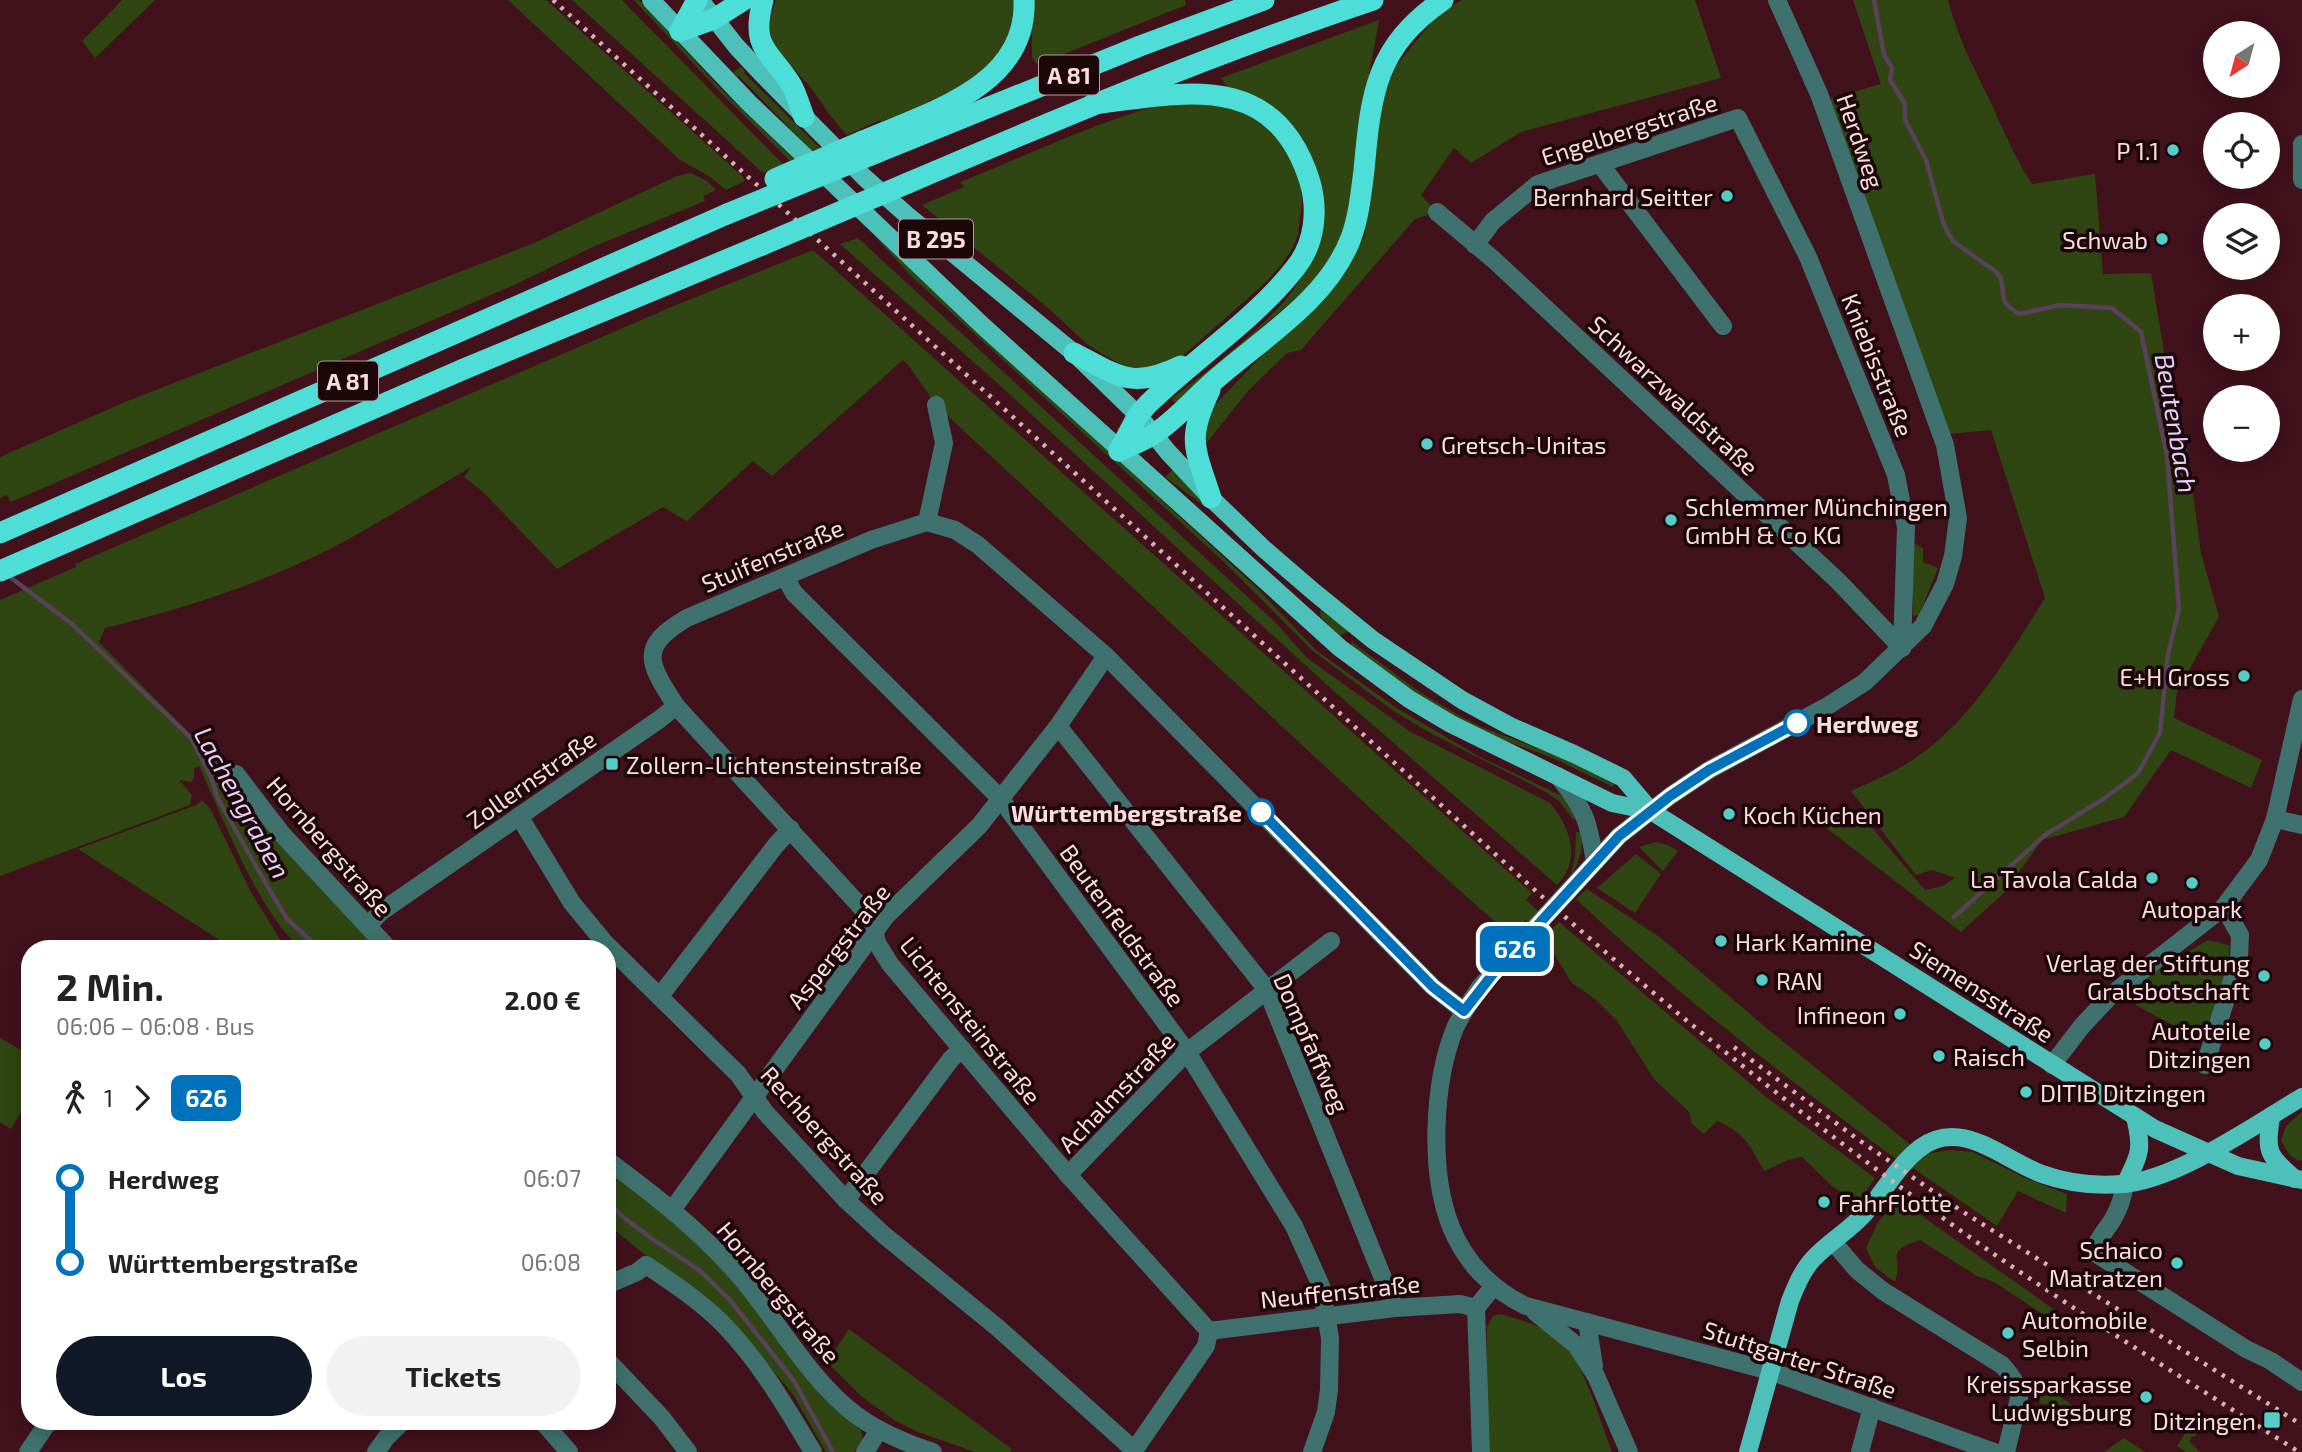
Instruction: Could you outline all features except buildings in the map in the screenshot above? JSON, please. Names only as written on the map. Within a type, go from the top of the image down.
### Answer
[{"type":"highway","points":[[680,31],[699,0]]},
{"type":"highway","points":[[680,31],[714,19],[744,0]]},
{"type":"highway","points":[[762,0],[759,22],[764,49],[793,88],[804,117]]},
{"type":"highway","name":"A 81","points":[[869,147],[970,94],[991,78],[1009,57],[1019,38],[1025,17],[1024,0]]},
{"type":"highway","name":"A 81","points":[[0,533],[675,237],[722,209],[869,147],[1264,0]]},
{"type":"highway","name":"A 81","points":[[0,571],[464,369],[1093,104],[1269,36],[1373,0]]},
{"type":"highway","points":[[1119,451],[1169,423],[1214,380],[1304,304],[1338,264],[1350,240],[1360,204],[1371,104],[1377,79],[1389,54],[1405,31],[1443,0]]},
{"type":"highway","points":[[1093,104],[1174,94],[1217,94],[1239,100],[1276,123],[1293,142],[1305,166],[1315,209],[1310,240],[1297,266],[1271,295],[1157,395],[1138,415],[1119,451]]},
{"type":"highway","points":[[1074,353],[1113,373],[1132,379],[1149,379],[1202,356]]},
{"type":"highway","points":[[1211,498],[1194,446],[1194,435],[1196,420],[1214,380]]},
{"type":"main road","name":"B 295","points":[[651,0],[838,189],[1119,451]]},
{"type":"main road","points":[[699,0],[714,19]]},
{"type":"main road","name":"B 295","points":[[714,19],[743,54],[804,117],[908,216],[1074,353],[1138,415],[1153,434]]},
{"type":"main road","points":[[1153,434],[1211,498],[1263,548],[1373,640],[1486,714],[1623,778],[1651,811]]},
{"type":"main road","points":[[1119,451],[1340,648],[1409,699],[1471,734],[1612,803],[1651,811]]},
{"type":"main road","points":[[1340,648],[1345,640],[1352,638],[1373,640]]},
{"type":"main road","name":"Siemensstraße","points":[[1651,811],[2135,1117],[2238,1166],[2298,1180]]},
{"type":"main road","points":[[1748,1452],[1790,1301],[1800,1278],[1814,1258],[1865,1213],[1883,1188],[1920,1148],[1940,1138],[1952,1136],[1972,1139],[2024,1166],[2060,1180],[2100,1185],[2125,1184],[2164,1173],[2206,1153],[2302,1097]]},
{"type":"main road","points":[[2271,1116],[2269,1151],[2275,1161],[2298,1180]]},
{"type":"main road","points":[[2125,1184],[2140,1151],[2141,1141],[2135,1117]]},
{"type":"street","name":"Herdweg","points":[[1493,1287],[1462,1249],[1451,1229],[1439,1180],[1439,1096],[1447,1055],[1464,1011],[1480,988],[1619,836],[1709,770],[1826,707],[1865,682],[1902,648],[1923,626],[1945,584],[1953,556],[1958,518],[1947,457],[1819,94],[1777,0]]},
{"type":"street","name":"Kniebisstraße","points":[[1738,118],[1808,257],[1896,475],[1906,527],[1902,648]]},
{"type":"street","name":"Engelbergstraße","points":[[1475,244],[1493,221],[1538,184],[1738,118]]},
{"type":"street","points":[[2302,144],[2302,180]]},
{"type":"street","points":[[1600,164],[1723,327]]},
{"type":"street","name":"Schwarzwaldstraße","points":[[1437,212],[1475,244],[1838,581],[1902,648]]},
{"type":"street","points":[[936,405],[944,443],[927,522],[955,530],[978,545],[1106,656],[1433,987],[1464,1011]]},
{"type":"street","name":"Stuifenstraße","points":[[676,706],[652,665],[652,654],[661,636],[687,618],[871,540],[927,522]]},
{"type":"street","name":"Beutenfeldstraße","points":[[785,577],[794,593],[1000,798],[1187,1052],[1294,1226],[1321,1286],[1330,1338],[1326,1412],[1312,1452]]},
{"type":"street","name":"Aspergstraße","points":[[672,1210],[874,931],[979,825],[1058,726],[1106,656]]},
{"type":"street","points":[[2052,1065],[2082,1026],[2111,995],[2224,907],[2259,860],[2275,819],[2302,699]]},
{"type":"street","name":"Zollernstraße","points":[[367,926],[382,911],[676,706]]},
{"type":"street","name":"Lichtensteinstraße","points":[[676,706],[872,919],[877,943],[890,964],[1068,1175],[1209,1331]]},
{"type":"street","name":"Dompfaffweg","points":[[1058,726],[1267,990],[1395,1308]]},
{"type":"street","name":"Hornbergstraße","points":[[236,774],[282,834],[380,940]]},
{"type":"street","points":[[1558,776],[1580,803],[1588,822],[1595,862]]},
{"type":"street","name":"Rechbergstraße","points":[[519,816],[572,902],[603,940]]},
{"type":"street","points":[[2275,819],[2302,825]]},
{"type":"street","points":[[660,996],[791,829]]},
{"type":"street","points":[[2205,1065],[2239,958],[2240,934],[2224,907]]},
{"type":"street","name":"Achalmstraße","points":[[1068,1175],[1187,1052],[1331,941]]},
{"type":"street","name":"Rechbergstraße","points":[[616,954],[738,1074],[765,1112],[846,1200],[884,1235],[999,1328],[1134,1451]]},
{"type":"street","points":[[846,1200],[951,1059],[962,1049]]},
{"type":"street","name":"Hornbergstraße","points":[[616,1167],[672,1210],[735,1271],[834,1395],[855,1414],[879,1430],[933,1452]]},
{"type":"street","points":[[2125,1184],[2114,1218],[2095,1247],[2095,1253],[2302,1382]]},
{"type":"street","points":[[1833,1242],[1857,1270],[1876,1286],[2009,1372],[2019,1398],[2006,1452]]},
{"type":"street","points":[[616,1280],[637,1272],[646,1265],[705,1308],[740,1343],[778,1394],[813,1452]]},
{"type":"street","points":[[1480,1452],[1476,1308],[1493,1287],[1526,1306],[1576,1345],[1596,1376],[1629,1452]]},
{"type":"street","name":"Neuffenstraße","points":[[1209,1331],[1395,1308],[1460,1304],[1476,1308]]},
{"type":"street","name":"Stuttgarter Straße","points":[[1526,1306],[1770,1371],[1994,1452]]},
{"type":"street","points":[[1587,1322],[1596,1376]]},
{"type":"street","points":[[1134,1451],[1206,1346],[1209,1331]]},
{"type":"street","points":[[616,1369],[662,1418],[688,1452]]},
{"type":"street","points":[[1860,1452],[1872,1407]]},
{"type":"street","points":[[28,1452],[43,1430]]},
{"type":"street","points":[[376,1452],[394,1430]]},
{"type":"street","points":[[550,1430],[569,1452]]},
{"type":"street","points":[[865,1452],[879,1430]]},
{"type":"green space","points":[[122,0],[155,0],[95,58],[82,41]]},
{"type":"green space","points":[[508,0],[546,0],[745,181],[726,190],[709,176],[680,160]]},
{"type":"green space","points":[[572,0],[622,0],[783,164],[763,173]]},
{"type":"green space","points":[[634,0],[639,0],[723,91],[794,159],[790,161],[720,92]]},
{"type":"green space","points":[[776,0],[1017,0],[1017,4],[1011,32],[1001,51],[973,79],[937,99],[847,135],[777,50],[770,29]]},
{"type":"green space","points":[[1032,0],[1185,0],[1186,5],[1039,64],[1035,63],[1032,57]]},
{"type":"green space","points":[[1462,0],[1695,0],[1721,78],[1521,132],[1471,163],[1454,148],[1421,195],[1437,212],[1415,219],[1301,350],[1287,353],[1248,391],[1205,445],[1207,413],[1276,341],[1316,308],[1343,275],[1364,237],[1378,115],[1395,67],[1439,13]]},
{"type":"green space","points":[[1853,0],[1948,0],[1966,52],[2032,184],[2095,174],[2103,274],[2151,273],[2166,364],[2187,447],[2201,553],[2219,617],[2177,691],[2174,718],[2262,760],[2251,788],[2171,750],[2124,817],[2042,840],[2004,893],[1961,932],[1803,810],[1862,816],[1925,890],[1943,886],[1955,878],[1932,870],[1916,875],[1851,791],[1907,764],[1954,726],[1987,686],[2045,598],[1991,430],[1950,434],[1826,100],[1881,84]]},
{"type":"green space","points":[[1379,20],[1363,108],[1355,192],[1337,249],[1312,283],[1176,404],[1171,399],[1243,341],[1293,290],[1304,269],[1321,196],[1315,167],[1295,128],[1287,120],[1234,91],[1221,78]]},
{"type":"green space","points":[[741,66],[744,73],[820,148],[812,151],[733,73]]},
{"type":"green space","points":[[1195,97],[1253,115],[1284,144],[1301,185],[1302,201],[1298,234],[1293,248],[1281,265],[1265,283],[1177,361],[1142,371],[1126,367],[1104,355],[1087,344],[1047,307],[922,205],[964,187],[960,182],[1076,134],[1135,112]]},
{"type":"green space","points":[[691,173],[707,181],[716,190],[703,196],[705,201],[595,246],[512,286],[11,502],[7,495],[0,498],[0,457],[125,402],[534,243],[677,176]]},
{"type":"green space","points":[[873,234],[1256,587],[1316,650],[1395,707],[1480,757],[1560,795],[1568,802],[1577,821],[1559,801],[1546,792],[1432,734],[1392,710],[1313,651],[1222,560],[911,276]]},
{"type":"green space","points":[[858,238],[1276,623],[1307,658],[1411,732],[1550,803],[1568,833],[1571,854],[1565,875],[1557,885],[1327,685],[995,381],[840,244]]},
{"type":"green space","points":[[813,250],[1532,893],[1526,900],[1538,911],[1529,923],[1525,920],[1511,936],[936,405],[903,360],[772,476],[753,461],[687,521],[663,507],[557,569],[482,491],[464,477],[471,467],[367,529],[305,561],[221,594],[164,613],[105,628],[99,642],[233,777],[374,940],[293,940],[257,890],[199,766],[194,768],[191,782],[179,780],[192,795],[190,805],[0,876],[0,600],[76,567],[75,564],[676,305]]},
{"type":"green space","points":[[1174,469],[1276,570],[1211,511],[1165,477]]},
{"type":"green space","points":[[1915,544],[1923,548],[1923,562],[1938,568],[1919,615],[1913,616],[1912,553]]},
{"type":"green space","points":[[1321,609],[1351,630],[1339,636],[1320,616]]},
{"type":"green space","points":[[1352,642],[1420,692],[1460,716],[1481,727],[1556,755],[1615,783],[1613,787],[1555,759],[1506,741],[1456,718],[1390,677],[1350,646]]},
{"type":"green space","points":[[202,800],[211,810],[251,892],[280,940],[220,940],[78,849],[196,805]]},
{"type":"green space","points":[[1576,832],[1582,832],[1582,843],[1573,874],[1571,873]]},
{"type":"green space","points":[[1656,842],[1678,851],[1663,871],[1639,847]]},
{"type":"green space","points":[[1636,854],[1661,874],[1635,913],[1597,888]]},
{"type":"green space","points":[[1587,889],[1661,938],[1912,1146],[1900,1162],[1775,1068],[1653,969],[1576,899]]},
{"type":"green space","points":[[1559,922],[1765,1096],[1875,1178],[1859,1202],[1833,1187],[1802,1157],[1764,1171],[1751,1148],[1734,1130],[1717,1121],[1704,1134],[1691,1123],[1690,1113],[1654,1079],[1617,1021],[1595,999],[1571,982],[1544,937]]},
{"type":"green space","points":[[2208,940],[2229,945],[2229,964],[2206,1044],[2136,1005],[2132,985]]},
{"type":"green space","points":[[0,1038],[21,1050],[21,1112],[11,1129],[0,1122]]},
{"type":"green space","points":[[2302,1112],[2302,1161],[2291,1156],[2281,1140],[2286,1126]]},
{"type":"green space","points":[[1950,1150],[1973,1152],[2025,1178],[2067,1194],[2066,1213],[2018,1191],[1997,1226],[1910,1166],[1924,1154]]},
{"type":"green space","points":[[616,1174],[667,1211],[752,1295],[821,1396],[861,1430],[863,1440],[854,1452],[826,1452],[792,1393],[738,1330],[693,1287],[616,1231]]},
{"type":"green space","points":[[1898,1199],[2059,1313],[2053,1321],[1994,1282],[1977,1276],[1920,1240],[1908,1244],[1898,1252],[1895,1282],[1875,1267],[1866,1248],[1878,1222]]},
{"type":"green space","points":[[1501,1314],[1543,1329],[1565,1345],[1582,1373],[1612,1452],[1486,1452],[1487,1327],[1493,1316]]},
{"type":"green space","points":[[849,1329],[1012,1449],[1010,1452],[975,1452],[918,1432],[894,1420],[861,1396],[827,1362]]},
{"type":"green space","points":[[2049,1389],[2072,1406],[2041,1404],[2038,1399],[2044,1390]]},
{"type":"green space","points":[[2190,1426],[2199,1432],[2189,1441],[2200,1452],[2186,1452],[2177,1446]]},
{"type":"green space","points":[[2124,1438],[2145,1452],[2104,1452]]},
{"type":"waterway","name":"Beutenbach","points":[[1874,0],[1884,55],[1892,68],[1890,80],[1905,104],[1905,120],[1926,160],[1949,235],[1954,242],[1995,271],[2001,278],[2004,300],[2019,314],[2060,305],[2112,308],[2141,332],[2167,456],[2179,609],[2168,654],[2160,733],[2138,773],[2105,798],[2045,835],[1954,917]]},
{"type":"waterway","name":"Lachengraben","points":[[6,574],[72,624],[191,738],[211,777],[218,799],[269,889],[287,919],[310,940]]},
{"type":"waterway","name":"Lachengraben","points":[[616,1210],[651,1238],[699,1270],[730,1300],[794,1381],[833,1452]]},
{"type":"railway","points":[[553,0],[1537,892],[1689,1023],[1846,1147],[1996,1256],[2299,1452]]},
{"type":"railway","points":[[1734,1047],[1856,1138],[1960,1210],[2302,1425]]},
{"type":"bus line","name":"626","points":[[1261,812],[1433,987],[1464,1011],[1480,988],[1619,836],[1709,770],[1797,723]]},
{"type":"place","name":"P 1.1","points":[[2173,150]]},
{"type":"place","name":"Bernhard Seitter","points":[[1727,196]]},
{"type":"place","name":"Schwab","points":[[2162,239]]},
{"type":"place","name":"Gretsch-Unitas","points":[[1427,444]]},
{"type":"place","name":"Schlemmer Münchingen GmbH & Co KG","points":[[1671,520]]},
{"type":"place","name":"E+H Gross","points":[[2244,676]]},
{"type":"place","name":"Herdweg","points":[[1797,723]]},
{"type":"place","name":"Zollern-Lichtensteinstraße","points":[[612,764]]},
{"type":"place","name":"Württembergstraße","points":[[1261,812]]},
{"type":"place","name":"Koch Küchen","points":[[1729,814]]},
{"type":"place","name":"La Tavola Calda","points":[[2152,878]]},
{"type":"place","name":"Autopark","points":[[2192,883]]},
{"type":"place","name":"Hark Kamine","points":[[1721,941]]},
{"type":"place","name":"Verlag der Stiftung Gralsbotschaft","points":[[2264,976]]},
{"type":"place","name":"RAN","points":[[1762,980]]},
{"type":"place","name":"Infineon","points":[[1900,1014]]},
{"type":"place","name":"Autoteile Ditzingen","points":[[2265,1044]]},
{"type":"place","name":"Raisch","points":[[1939,1056]]},
{"type":"place","name":"DITIB Ditzingen","points":[[2026,1092]]},
{"type":"place","name":"FahrFlotte","points":[[1824,1202]]},
{"type":"place","name":"Schaico Matratzen","points":[[2177,1263]]},
{"type":"place","name":"Automobile Selbin","points":[[2008,1333]]},
{"type":"place","name":"Kreissparkasse Ludwigsburg","points":[[2146,1397]]},
{"type":"place","name":"Ditzingen","points":[[2272,1420]]}]
